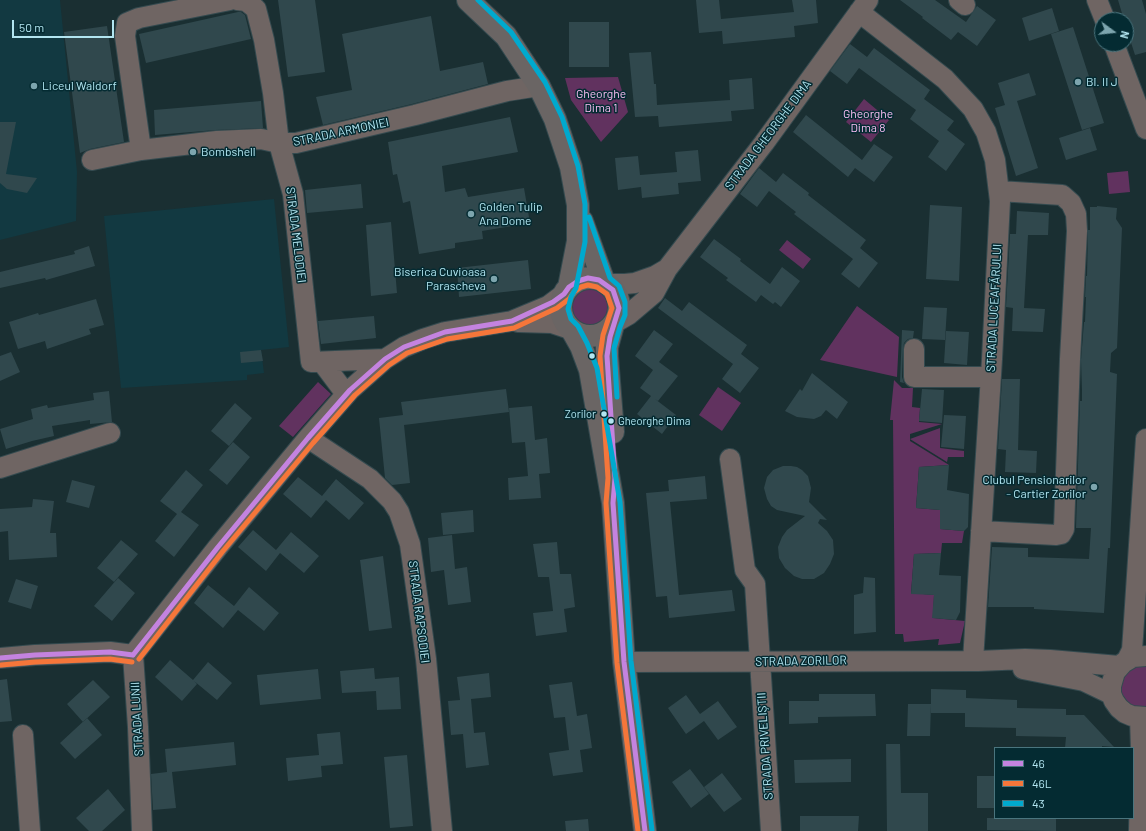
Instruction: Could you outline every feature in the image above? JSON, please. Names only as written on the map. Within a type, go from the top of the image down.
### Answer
[{"type":"main road","points":[[468,0],[506,36],[539,86],[555,119],[571,167],[583,225],[605,283]]},
{"type":"main road","points":[[578,205],[578,241],[567,291],[561,309],[565,323],[571,329],[581,346],[590,370],[613,503],[624,662],[645,831]]},
{"type":"main road","points":[[567,291],[578,281],[588,278],[605,283],[613,290],[618,298],[619,308],[607,347],[615,478],[613,503]]},
{"type":"main road","points":[[571,329],[583,336],[595,336],[605,332],[614,324]]},
{"type":"street","points":[[141,150],[124,36],[127,23],[139,18],[230,0]]},
{"type":"street","name":"STRADA MELODIEI","points":[[237,0],[246,0],[256,9],[264,40],[273,93],[279,143],[293,194],[311,362],[322,362]]},
{"type":"street","points":[[1097,0],[1102,12]]},
{"type":"street","name":"STRADA LUCEAFĂRULUI","points":[[864,6],[945,79],[973,109],[986,132],[995,160],[999,191],[981,531],[976,661]]},
{"type":"street","name":"STRADA GHEORGHE DIMA","points":[[614,324],[638,308],[654,293],[667,269],[764,143],[864,6]]},
{"type":"street","points":[[1117,52],[1146,129]]},
{"type":"street","name":"STRADA ARMONIEI","points":[[92,160],[141,150],[217,141],[261,139],[279,143],[296,143],[415,115],[507,91],[539,86]]},
{"type":"street","points":[[981,531],[1056,535],[1061,534],[1064,529],[1070,360],[1077,231],[1076,214],[1071,202],[1062,195],[999,191]]},
{"type":"street","name":"STRADA GHEORGHE DIMA","points":[[605,283],[626,284],[639,282],[655,276],[667,269]]},
{"type":"street","points":[[512,321],[548,306],[567,291]]},
{"type":"street","points":[[0,658],[110,652],[133,654],[218,547],[346,394],[385,359],[404,347],[445,332],[512,321],[552,323],[571,329]]},
{"type":"street","points":[[914,349],[914,377],[990,377]]},
{"type":"street","points":[[322,362],[385,359]]},
{"type":"street","points":[[322,362],[346,394]]},
{"type":"street","points":[[0,468],[110,433]]},
{"type":"street","name":"STRADA RAPSODIEI","points":[[308,438],[370,479],[392,501],[399,512],[410,544],[426,659],[442,831]]},
{"type":"street","points":[[1139,831],[1143,718],[1125,713],[1119,708],[1114,701],[1112,694],[1112,679],[1131,661],[1134,636],[1146,439]]},
{"type":"street","name":"STRADA PRIVELIȘTII","points":[[730,459],[745,570],[755,584],[771,831]]},
{"type":"street","name":"STRADA LUNII","points":[[133,654],[138,727],[142,831]]},
{"type":"street","name":"STRADA ZORILOR","points":[[976,661],[1077,679],[1093,684],[1112,694]]},
{"type":"street","name":"STRADA ZORILOR","points":[[624,662],[1131,661]]},
{"type":"street","points":[[23,735],[30,831]]},
{"type":"shaded area","name":"Liceul Waldorf","points":[[0,0],[60,0],[77,172],[76,221],[0,240]]},
{"type":"shaded area","points":[[274,199],[289,347],[261,350],[264,373],[247,375],[247,380],[121,388],[104,216]]},
{"type":"green space","name":"Gheorghe Dima 1","points":[[618,77],[628,112],[601,142],[571,100],[565,78]]},
{"type":"green space","name":"Gheorghe Dima 8","points":[[864,99],[889,120],[871,142],[846,122]]},
{"type":"green space","points":[[1128,171],[1130,192],[1109,194],[1107,173]]},
{"type":"green space","points":[[787,240],[811,259],[803,269],[779,250]]},
{"type":"green space","points":[[590,288],[605,294],[611,309],[605,324],[590,330],[575,324],[569,309],[575,294]]},
{"type":"green space","points":[[857,306],[899,337],[897,377],[820,360]]},
{"type":"green space","points":[[894,380],[902,388],[913,388],[912,407],[920,408],[919,422],[942,424],[910,434],[910,441],[949,465],[919,467],[916,508],[940,510],[940,529],[964,531],[962,543],[942,543],[941,553],[914,554],[911,593],[934,595],[933,618],[965,621],[960,643],[938,645],[939,639],[904,642],[903,634],[895,634],[893,420],[890,420]]},
{"type":"green space","points":[[318,382],[331,394],[293,437],[279,426]]},
{"type":"green space","points":[[718,387],[741,403],[722,431],[699,415]]},
{"type":"green space","points":[[940,428],[940,448],[964,451],[964,457],[948,457],[947,462],[910,439]]},
{"type":"green space","points":[[1146,665],[1146,709],[1139,709],[1126,703],[1120,690],[1123,675],[1134,666]]},
{"type":"building","points":[[278,0],[315,0],[325,72],[288,77]]},
{"type":"building","points":[[696,0],[719,0],[721,19],[794,12],[792,0],[816,0],[818,23],[794,26],[795,37],[723,44],[722,31],[699,33]]},
{"type":"building","points":[[900,0],[935,0],[966,22],[977,6],[996,20],[977,46],[958,32],[951,40]]},
{"type":"building","points":[[1118,0],[1142,0],[1146,14],[1146,52],[1135,55],[1134,12],[1122,12]]},
{"type":"building","points":[[1052,8],[1059,31],[1029,41],[1022,18]]},
{"type":"building","points":[[238,12],[245,15],[251,39],[146,63],[139,34]]},
{"type":"building","points":[[431,16],[440,71],[483,62],[488,84],[323,125],[316,97],[352,90],[342,34]]},
{"type":"building","points":[[569,22],[609,22],[609,67],[569,67]]},
{"type":"building","points":[[107,26],[124,142],[90,149],[80,153],[64,32]]},
{"type":"building","name":"Bl. II J","points":[[1073,27],[1104,123],[1082,130],[1051,34]]},
{"type":"building","points":[[850,44],[867,57],[874,48],[930,90],[924,99],[954,121],[947,130],[965,144],[946,171],[928,157],[939,141],[910,119],[916,110],[859,68],[847,84],[830,71]]},
{"type":"building","points":[[651,52],[654,84],[656,84],[657,105],[730,100],[729,80],[752,78],[754,109],[731,111],[732,121],[659,127],[658,116],[635,117],[629,53]]},
{"type":"building","points":[[1029,73],[1036,95],[1017,101],[1038,168],[1016,176],[995,108],[1005,105],[998,83]]},
{"type":"building","points":[[261,101],[263,128],[155,135],[154,110]]},
{"type":"building","points":[[806,115],[862,160],[874,144],[893,157],[874,182],[855,168],[848,177],[793,132]]},
{"type":"building","points":[[510,117],[518,152],[442,166],[445,192],[465,188],[468,197],[524,188],[530,223],[482,231],[483,239],[455,243],[455,248],[419,254],[410,201],[403,203],[397,174],[393,175],[388,142]]},
{"type":"building","points":[[0,122],[16,122],[6,174],[37,178],[27,193],[7,189],[0,183]]},
{"type":"building","points":[[1090,128],[1097,150],[1066,160],[1059,138]]},
{"type":"building","points":[[698,150],[701,181],[678,183],[679,194],[642,198],[641,187],[618,190],[615,158],[638,156],[640,175],[677,172],[675,152]]},
{"type":"building","points":[[759,168],[776,182],[783,173],[809,193],[808,195],[866,240],[860,248],[878,263],[859,288],[841,274],[853,259],[794,214],[796,212],[769,191],[757,207],[740,194]]},
{"type":"building","points":[[361,184],[363,208],[307,213],[305,190]]},
{"type":"building","points":[[930,205],[962,207],[959,281],[926,279]]},
{"type":"building","points":[[1097,206],[1117,208],[1116,219],[1122,228],[1117,348],[1111,353],[1110,372],[1117,374],[1110,548],[1108,548],[1104,613],[1034,609],[1034,607],[988,607],[992,547],[1028,548],[1028,557],[1089,559],[1091,528],[1076,528],[1080,401],[1082,401],[1081,360],[1085,322],[1088,230],[1090,230],[1090,207]]},
{"type":"building","points":[[1017,211],[1049,213],[1048,235],[1028,235],[1024,308],[1045,309],[1043,332],[1012,331],[1013,308],[1006,307],[1010,234],[1016,234]]},
{"type":"building","points":[[391,222],[397,293],[371,296],[366,225]]},
{"type":"building","points":[[714,239],[741,259],[740,261],[770,284],[782,267],[800,281],[781,307],[775,302],[773,304],[761,295],[756,302],[726,280],[728,278],[700,257]]},
{"type":"building","points":[[89,246],[95,266],[46,280],[45,278],[0,288],[0,272],[75,254],[74,251]]},
{"type":"building","name":"Biserica Cuvioasa Parascheva","points":[[528,260],[531,289],[459,297],[457,268]]},
{"type":"building","points":[[665,298],[682,311],[689,302],[747,345],[741,354],[759,368],[740,393],[722,379],[733,364],[658,308]]},
{"type":"building","points":[[96,299],[104,325],[89,329],[91,334],[47,349],[45,341],[18,349],[9,322],[38,313],[39,315]]},
{"type":"building","points":[[924,307],[947,308],[945,340],[922,339]]},
{"type":"building","points":[[374,316],[376,338],[321,344],[318,321]]},
{"type":"building","points":[[654,330],[673,344],[659,362],[678,376],[658,401],[655,399],[676,415],[662,434],[637,414],[651,396],[640,388],[653,370],[635,356]]},
{"type":"building","points":[[902,330],[914,331],[913,338],[908,339],[904,343],[902,377],[904,383],[900,382]]},
{"type":"building","points":[[946,331],[969,332],[967,365],[944,363]]},
{"type":"building","points":[[261,350],[263,361],[241,363],[240,352]]},
{"type":"building","points":[[11,352],[20,372],[0,381],[0,356]]},
{"type":"building","points":[[812,373],[848,402],[837,419],[826,410],[821,416],[814,419],[797,417],[785,411],[800,389],[802,391]]},
{"type":"building","points":[[1002,379],[1020,379],[1018,450],[1037,451],[1036,473],[1005,472],[1006,450],[998,449]]},
{"type":"building","points":[[506,389],[509,412],[404,425],[410,483],[392,485],[385,478],[379,418],[403,415],[401,402]]},
{"type":"building","points":[[922,389],[944,390],[942,423],[919,421]]},
{"type":"building","points":[[109,391],[112,422],[90,424],[90,420],[52,426],[54,436],[6,449],[0,429],[33,419],[31,409],[47,405],[48,408],[94,400],[93,393]]},
{"type":"building","points":[[235,403],[252,418],[229,446],[211,431]]},
{"type":"building","points":[[532,406],[535,440],[547,438],[550,473],[539,474],[541,498],[509,500],[508,478],[528,476],[525,442],[512,443],[509,408]]},
{"type":"building","points":[[944,415],[966,416],[964,449],[941,447]]},
{"type":"building","points":[[233,442],[250,457],[227,485],[209,470]]},
{"type":"building","points":[[949,465],[947,490],[969,494],[968,527],[964,531],[940,529],[940,510],[916,508],[919,467]]},
{"type":"building","points":[[783,466],[797,467],[808,476],[811,488],[809,502],[827,520],[820,519],[818,523],[827,531],[833,540],[834,554],[830,564],[824,573],[814,579],[802,579],[794,576],[785,568],[779,558],[778,547],[782,537],[787,530],[805,516],[777,510],[771,506],[767,499],[764,488],[767,477],[773,470]]},
{"type":"building","points":[[186,470],[203,485],[181,512],[199,525],[174,557],[155,541],[177,514],[160,501]]},
{"type":"building","points":[[705,476],[707,499],[670,502],[679,595],[732,590],[735,611],[669,618],[667,596],[656,597],[646,493],[669,491],[668,480]]},
{"type":"building","points":[[298,477],[322,496],[336,479],[364,503],[349,520],[326,500],[311,518],[283,494]]},
{"type":"building","points":[[72,480],[95,486],[89,508],[66,502]]},
{"type":"building","points":[[33,499],[54,501],[50,533],[56,533],[57,557],[9,560],[8,531],[0,532],[0,509],[32,507]]},
{"type":"building","points":[[473,510],[474,532],[443,535],[441,513]]},
{"type":"building","points":[[253,530],[276,550],[291,532],[319,556],[304,573],[280,553],[266,571],[238,547]]},
{"type":"building","points":[[452,535],[455,569],[467,567],[471,602],[448,605],[444,570],[431,572],[428,538]]},
{"type":"building","points":[[121,540],[138,554],[114,582],[97,568]]},
{"type":"building","points":[[557,542],[560,574],[571,574],[575,607],[564,609],[567,632],[536,636],[533,613],[553,611],[549,577],[538,577],[533,544]]},
{"type":"building","points":[[941,553],[939,575],[961,576],[960,612],[956,620],[932,618],[934,595],[911,594],[914,554]]},
{"type":"building","points":[[383,556],[392,628],[369,631],[360,560]]},
{"type":"building","points":[[864,577],[875,578],[876,632],[854,634],[854,595],[863,593]]},
{"type":"building","points":[[118,578],[135,593],[112,621],[94,606]]},
{"type":"building","points":[[16,579],[38,586],[31,609],[8,602]]},
{"type":"building","points":[[208,585],[234,606],[249,587],[279,613],[264,631],[238,610],[223,628],[194,603]]},
{"type":"building","points":[[170,660],[193,680],[208,662],[232,683],[217,700],[194,681],[197,684],[182,701],[155,677]]},
{"type":"building","points":[[374,668],[375,679],[399,677],[401,709],[377,710],[376,691],[342,693],[340,671]]},
{"type":"building","points":[[318,669],[321,699],[260,705],[257,675]]},
{"type":"building","points":[[489,673],[491,697],[471,699],[474,733],[485,732],[489,765],[466,768],[463,734],[451,735],[448,701],[460,700],[457,677]]},
{"type":"building","points":[[7,679],[12,721],[0,722],[0,680]]},
{"type":"building","points":[[93,680],[110,697],[83,722],[67,704]]},
{"type":"building","points":[[572,682],[577,716],[587,714],[592,748],[580,750],[583,772],[553,776],[549,753],[569,750],[565,717],[554,718],[549,685]]},
{"type":"building","points":[[931,689],[966,690],[966,698],[1017,700],[1017,708],[1066,709],[1066,715],[1084,715],[1114,747],[1065,747],[1066,737],[1016,736],[1016,728],[965,727],[965,713],[931,713]]},
{"type":"building","points":[[819,694],[875,694],[876,716],[818,717],[818,723],[789,724],[789,701],[819,701]]},
{"type":"building","points":[[686,695],[700,714],[718,701],[737,727],[718,740],[704,721],[686,734],[668,708]]},
{"type":"building","points":[[908,704],[931,704],[930,736],[907,736]]},
{"type":"building","points":[[87,718],[102,735],[75,759],[60,743]]},
{"type":"building","points":[[340,732],[343,764],[321,766],[322,777],[288,781],[286,758],[319,755],[317,734]]},
{"type":"building","points":[[234,742],[236,765],[172,772],[176,808],[153,810],[151,774],[167,772],[165,749]]},
{"type":"building","points":[[886,744],[900,744],[901,793],[928,793],[928,831],[887,831]]},
{"type":"building","points":[[407,755],[413,826],[390,828],[384,757]]},
{"type":"building","points":[[851,759],[851,782],[795,783],[794,760]]},
{"type":"building","points":[[690,769],[709,794],[691,808],[672,782]]},
{"type":"building","points":[[722,773],[742,799],[724,812],[704,787]]},
{"type":"building","points":[[977,776],[994,776],[994,808],[977,808]]},
{"type":"building","points":[[108,789],[125,810],[102,831],[89,831],[76,818]]},
{"type":"building","points":[[800,816],[859,816],[858,831],[800,831]]},
{"type":"building","points":[[987,818],[1056,819],[1056,831],[987,830]]},
{"type":"building","points":[[588,819],[589,831],[566,831],[565,821]]},
{"type":"transit line","name":"43","points":[[478,0],[511,32],[545,82],[562,117],[578,166],[585,204],[585,242],[576,288],[571,297],[568,309],[571,319],[578,326],[587,343],[597,368],[620,502],[631,661],[652,830]]},
{"type":"transit line","name":"43","points":[[589,217],[610,278],[619,286],[625,302],[625,315],[614,348],[617,397]]},
{"type":"transit line","name":"46","points":[[133,655],[218,547],[308,438],[350,390],[385,359],[404,347],[445,332],[512,321],[553,302],[578,281],[588,278],[599,280],[613,290],[619,308],[610,337],[607,356],[615,478],[613,503],[624,662],[645,831]]},
{"type":"transit line","name":"46L","points":[[139,659],[223,551],[313,443],[355,395],[389,365],[407,353],[447,339],[514,328],[557,308],[581,287],[588,285],[597,287],[607,294],[612,308],[603,335],[600,356],[608,478],[606,503],[617,663],[638,831]]},
{"type":"transit line","name":"46","points":[[0,658],[110,652],[133,655]]},
{"type":"transit line","name":"46L","points":[[1,665],[110,659],[132,662]]},
{"type":"place","name":"Bl. II J","points":[[1078,82]]},
{"type":"place","name":"Liceul Waldorf","points":[[34,86]]},
{"type":"place","name":"Bombshell","points":[[193,152]]},
{"type":"place","name":"Golden Tulip Ana Dome","points":[[471,214]]},
{"type":"place","name":"Biserica Cuvioasa Parascheva","points":[[494,279]]},
{"type":"place","name":"Zorilor","points":[[604,414]]},
{"type":"place","name":"Gheorghe Dima","points":[[611,421]]},
{"type":"place","name":"Clubul Pensionarilor - Cartier Zorilor","points":[[1094,487]]}]
